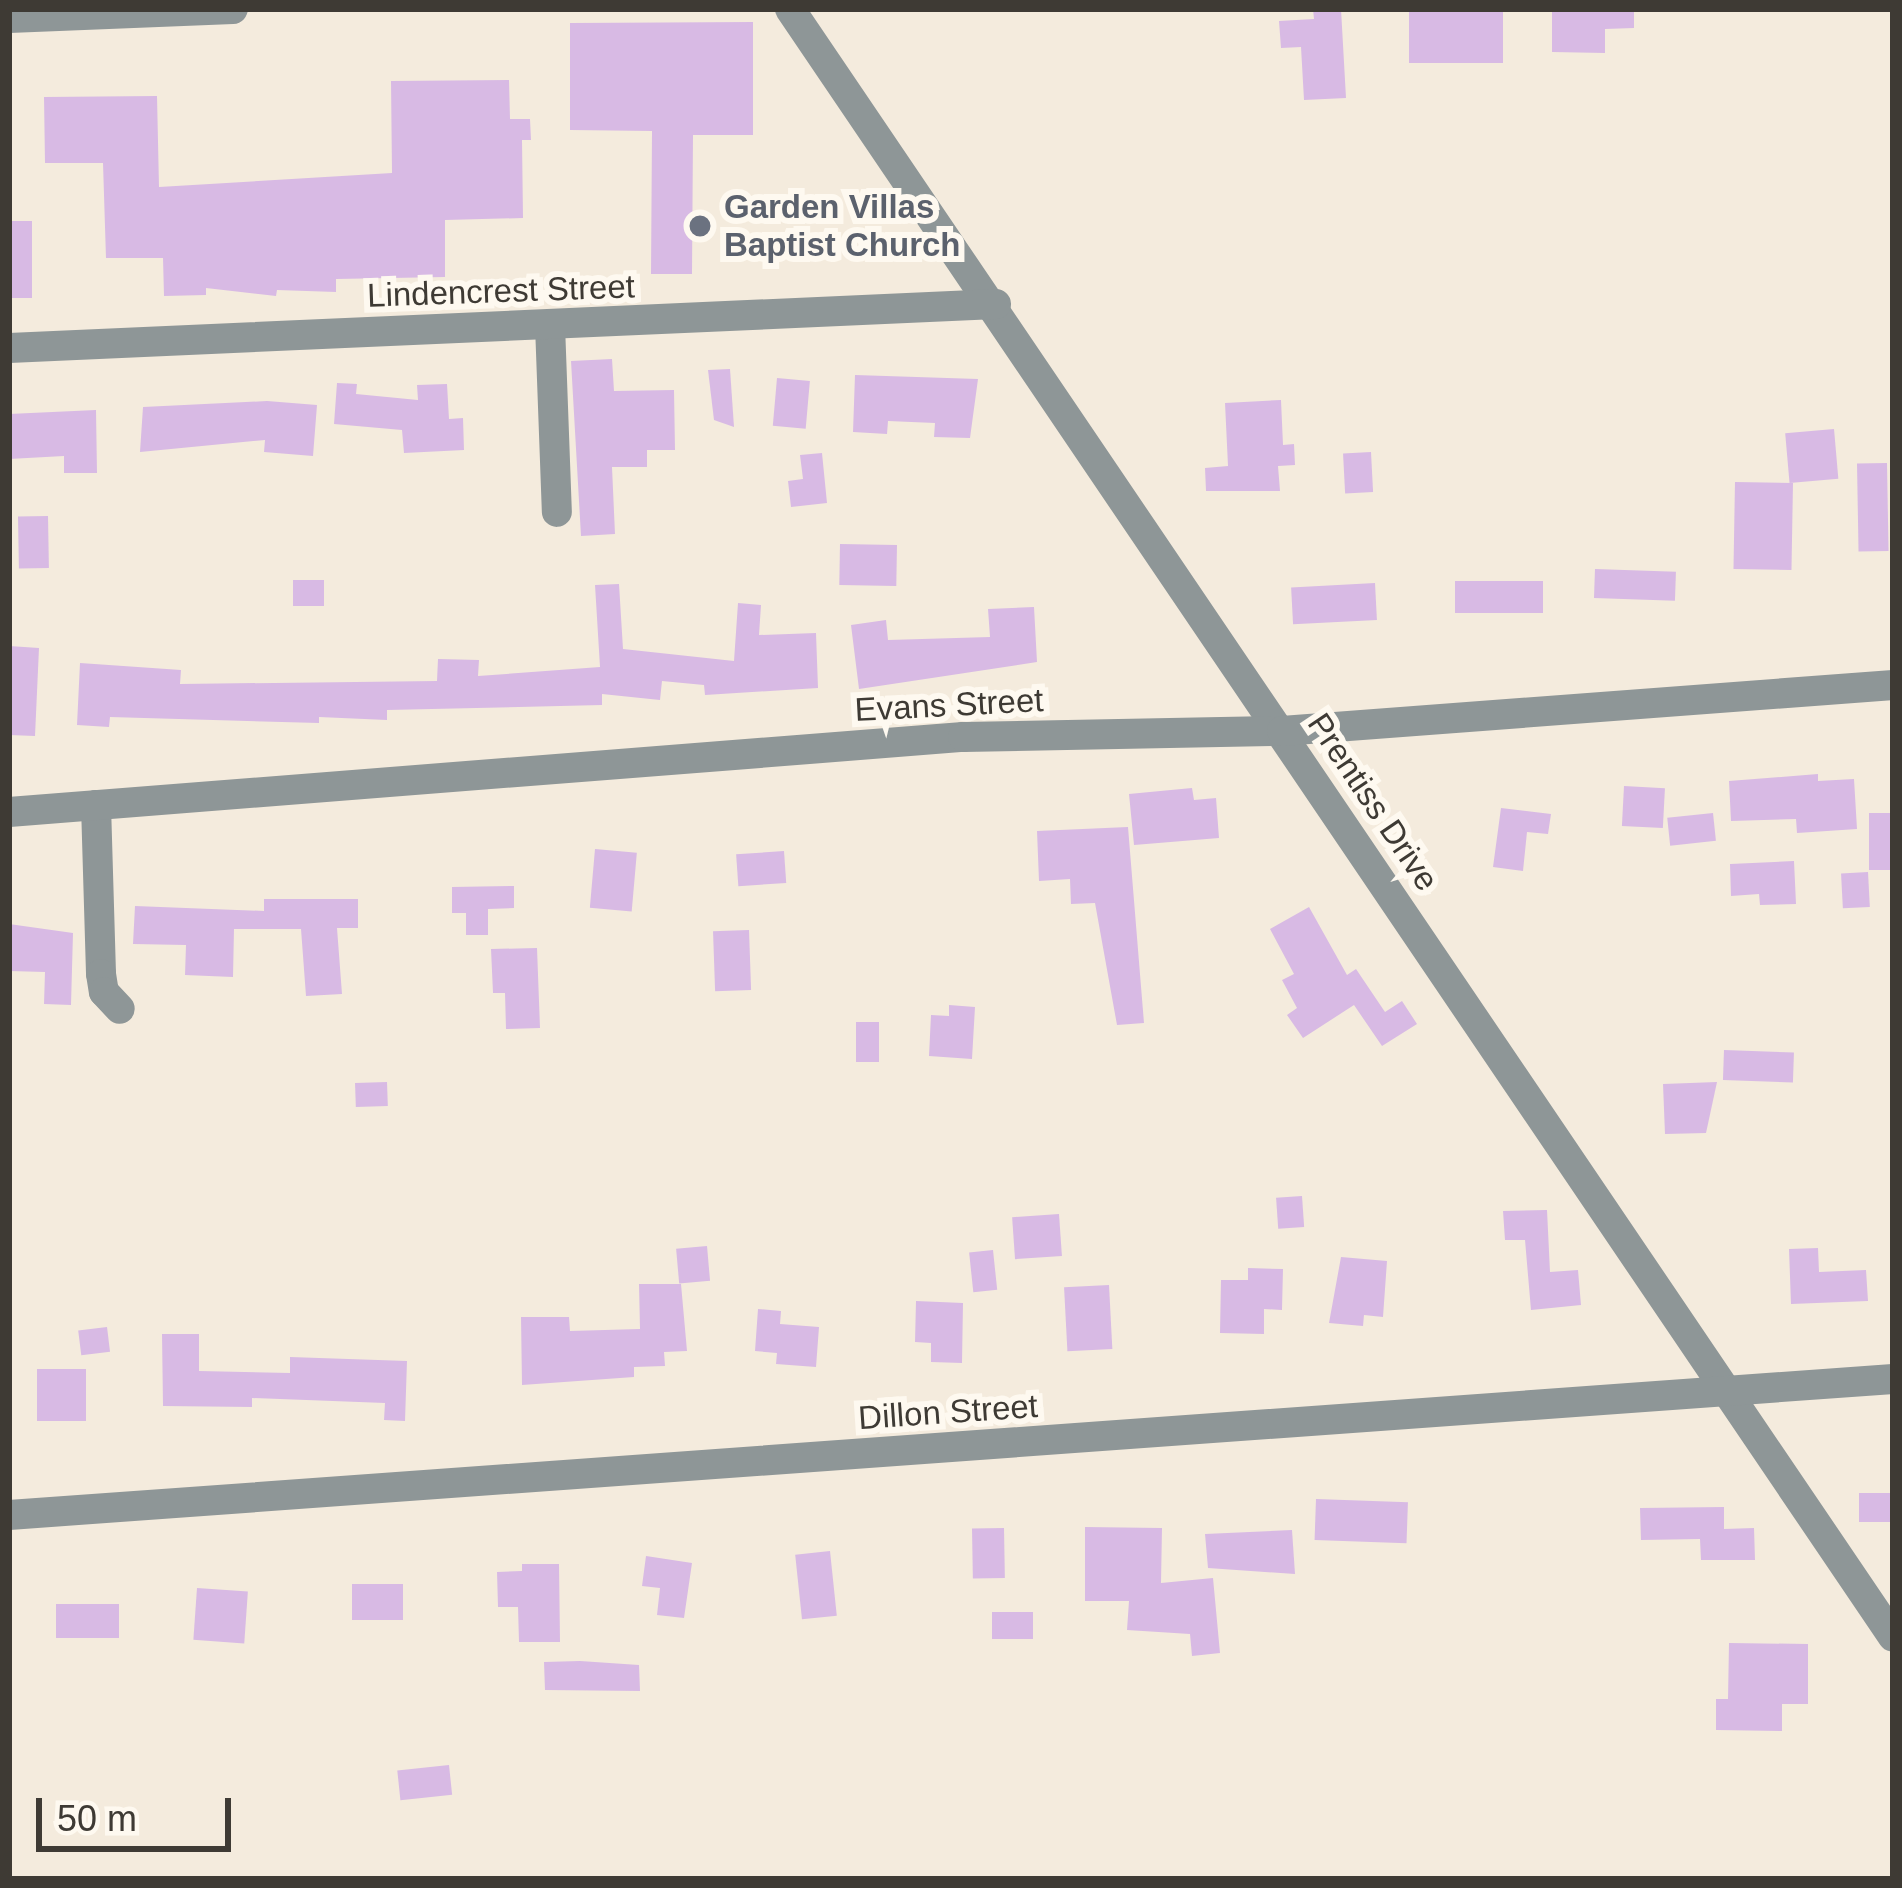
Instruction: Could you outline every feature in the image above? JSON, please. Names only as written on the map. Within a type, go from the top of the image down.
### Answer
[{"type":"street","points":[[9,18],[232,9]]},
{"type":"street","name":"Prentiss Drive","points":[[790,9],[996,304],[1724,1393],[1893,1637]]},
{"type":"street","name":"Lindencrest Street","points":[[9,348],[996,304]]},
{"type":"street","points":[[550,326],[557,512]]},
{"type":"street","name":"Evans Street","points":[[9,812],[963,737],[1282,731],[1893,686]]},
{"type":"street","points":[[96,806],[101,974],[104,992],[120,1009]]},
{"type":"street","name":"Dillon Street","points":[[9,1515],[1893,1379]]},
{"type":"building","points":[[1313,9],[1341,9],[1346,98],[1304,100],[1301,47],[1281,48],[1279,21],[1314,19]]},
{"type":"building","points":[[1409,9],[1503,9],[1503,63],[1409,63]]},
{"type":"building","points":[[1552,9],[1634,9],[1634,28],[1605,29],[1605,53],[1552,52]]},
{"type":"building","points":[[753,22],[753,135],[693,135],[692,274],[651,274],[652,131],[570,130],[570,23]]},
{"type":"building","points":[[509,80],[510,119],[530,119],[531,140],[522,140],[523,218],[445,220],[445,277],[336,279],[336,292],[277,290],[276,296],[206,288],[206,295],[164,296],[163,258],[106,258],[103,163],[45,163],[44,97],[157,96],[159,187],[392,173],[391,81]]},
{"type":"building","points":[[9,221],[32,221],[32,298],[9,298]]},
{"type":"building","points":[[612,359],[614,391],[674,390],[675,450],[647,450],[647,467],[612,467],[615,534],[581,536],[571,361]]},
{"type":"building","points":[[730,369],[734,427],[714,420],[708,370]]},
{"type":"building","points":[[855,375],[978,379],[970,438],[934,437],[935,423],[888,421],[887,434],[853,432]]},
{"type":"building","points":[[777,378],[810,381],[806,429],[773,426]]},
{"type":"building","points":[[337,383],[357,384],[356,394],[418,400],[417,385],[447,384],[449,419],[463,418],[464,450],[404,453],[402,430],[334,424]]},
{"type":"building","points":[[1281,400],[1283,445],[1294,444],[1295,465],[1278,466],[1280,491],[1206,491],[1205,468],[1228,466],[1225,403]]},
{"type":"building","points":[[267,401],[317,405],[313,456],[264,452],[265,440],[140,452],[143,407]]},
{"type":"building","points":[[96,410],[97,473],[64,473],[64,456],[9,459],[9,414]]},
{"type":"building","points":[[1834,429],[1838,479],[1790,483],[1785,433]]},
{"type":"building","points":[[1371,452],[1373,492],[1345,493],[1343,453]]},
{"type":"building","points":[[822,453],[827,503],[791,507],[788,481],[803,479],[800,455]]},
{"type":"building","points":[[1887,463],[1889,551],[1859,552],[1857,464]]},
{"type":"building","points":[[1735,482],[1793,483],[1791,570],[1733,569]]},
{"type":"building","points":[[48,516],[49,568],[19,569],[18,517]]},
{"type":"building","points":[[840,544],[897,545],[896,586],[839,585]]},
{"type":"building","points":[[1595,569],[1676,572],[1675,601],[1594,598]]},
{"type":"building","points":[[293,580],[324,580],[324,606],[293,606]]},
{"type":"building","points":[[1455,581],[1543,581],[1543,613],[1455,613]]},
{"type":"building","points":[[1375,583],[1377,620],[1293,624],[1291,587]]},
{"type":"building","points":[[619,584],[623,649],[734,661],[738,603],[761,605],[759,635],[816,633],[818,688],[705,695],[704,685],[662,681],[660,700],[602,694],[602,705],[387,710],[387,720],[319,717],[319,723],[110,717],[109,727],[77,725],[80,663],[181,670],[180,684],[437,681],[438,659],[479,660],[478,676],[600,667],[595,585]]},
{"type":"building","points":[[1034,607],[1037,662],[859,689],[851,625],[886,620],[888,640],[990,637],[988,609]]},
{"type":"building","points":[[9,646],[39,648],[35,736],[9,735]]},
{"type":"building","points":[[1818,774],[1818,781],[1854,779],[1857,829],[1797,833],[1796,819],[1731,821],[1729,781]]},
{"type":"building","points":[[1624,786],[1665,788],[1663,828],[1622,826]]},
{"type":"building","points":[[1192,788],[1194,800],[1216,798],[1219,838],[1134,845],[1129,794]]},
{"type":"building","points":[[1501,808],[1551,814],[1548,834],[1527,832],[1523,871],[1493,867]]},
{"type":"building","points":[[1713,813],[1716,841],[1670,846],[1667,818]]},
{"type":"building","points":[[1869,813],[1893,813],[1893,870],[1869,870]]},
{"type":"building","points":[[1128,827],[1144,1023],[1117,1025],[1095,903],[1071,904],[1070,879],[1039,881],[1037,831]]},
{"type":"building","points":[[595,849],[637,853],[632,911],[590,908]]},
{"type":"building","points":[[784,851],[786,883],[738,886],[736,854]]},
{"type":"building","points":[[1794,861],[1796,904],[1760,905],[1759,894],[1731,896],[1730,864]]},
{"type":"building","points":[[1868,872],[1870,907],[1843,908],[1841,873]]},
{"type":"building","points":[[514,886],[514,908],[488,909],[488,935],[466,935],[466,913],[452,913],[452,887]]},
{"type":"building","points":[[264,899],[358,899],[358,928],[337,928],[342,994],[306,996],[301,929],[234,929],[233,977],[185,975],[186,945],[133,944],[135,906],[264,911]]},
{"type":"building","points":[[1309,907],[1347,975],[1356,969],[1385,1012],[1402,1001],[1417,1024],[1382,1046],[1354,1005],[1303,1038],[1287,1015],[1297,1008],[1282,980],[1294,974],[1270,929]]},
{"type":"building","points":[[9,924],[73,933],[71,1005],[44,1004],[45,972],[9,971]]},
{"type":"building","points":[[749,930],[751,990],[715,991],[713,931]]},
{"type":"building","points":[[537,948],[540,1028],[506,1029],[505,993],[493,993],[491,949]]},
{"type":"building","points":[[949,1005],[975,1007],[972,1059],[929,1056],[931,1015],[949,1016]]},
{"type":"building","points":[[856,1022],[879,1022],[879,1062],[856,1062]]},
{"type":"building","points":[[1724,1050],[1794,1052],[1793,1082],[1723,1080]]},
{"type":"building","points":[[387,1082],[388,1106],[356,1107],[355,1083]]},
{"type":"building","points":[[1717,1082],[1706,1133],[1665,1134],[1663,1084]]},
{"type":"building","points":[[1302,1196],[1304,1227],[1278,1229],[1276,1198]]},
{"type":"building","points":[[1547,1210],[1550,1272],[1578,1270],[1581,1305],[1531,1310],[1525,1240],[1505,1240],[1503,1211]]},
{"type":"building","points":[[1059,1214],[1062,1256],[1015,1259],[1012,1217]]},
{"type":"building","points":[[707,1246],[710,1281],[679,1284],[676,1249]]},
{"type":"building","points":[[1818,1248],[1819,1272],[1866,1270],[1868,1301],[1791,1304],[1789,1249]]},
{"type":"building","points":[[993,1250],[997,1290],[973,1292],[969,1253]]},
{"type":"building","points":[[1341,1257],[1387,1261],[1383,1317],[1364,1315],[1363,1326],[1329,1323]]},
{"type":"building","points":[[1248,1268],[1283,1269],[1282,1310],[1264,1309],[1264,1334],[1220,1333],[1221,1280],[1248,1280]]},
{"type":"building","points":[[639,1284],[681,1284],[687,1351],[664,1352],[665,1366],[634,1367],[634,1377],[522,1385],[521,1317],[569,1317],[570,1331],[640,1329]]},
{"type":"building","points":[[1109,1285],[1112,1349],[1067,1351],[1064,1287]]},
{"type":"building","points":[[916,1301],[963,1303],[962,1363],[931,1362],[931,1343],[915,1342]]},
{"type":"building","points":[[758,1309],[781,1311],[780,1324],[819,1327],[816,1367],[776,1364],[777,1353],[755,1351]]},
{"type":"building","points":[[107,1327],[110,1352],[81,1355],[78,1331]]},
{"type":"building","points":[[162,1334],[199,1334],[199,1371],[290,1373],[290,1357],[407,1361],[405,1421],[384,1420],[385,1403],[252,1398],[252,1407],[163,1406]]},
{"type":"building","points":[[37,1369],[86,1369],[86,1421],[37,1421]]},
{"type":"building","points":[[1859,1493],[1893,1493],[1893,1522],[1859,1522]]},
{"type":"building","points":[[1316,1499],[1408,1502],[1407,1543],[1315,1540]]},
{"type":"building","points":[[1724,1507],[1724,1529],[1754,1528],[1755,1560],[1701,1560],[1700,1539],[1641,1540],[1640,1508]]},
{"type":"building","points":[[1085,1527],[1162,1528],[1161,1583],[1213,1578],[1220,1653],[1192,1656],[1190,1634],[1127,1630],[1129,1601],[1085,1601]]},
{"type":"building","points":[[1004,1528],[1005,1578],[973,1579],[972,1529]]},
{"type":"building","points":[[1292,1530],[1295,1574],[1208,1568],[1205,1534]]},
{"type":"building","points":[[830,1551],[837,1616],[802,1619],[795,1555]]},
{"type":"building","points":[[646,1556],[692,1563],[684,1618],[657,1615],[660,1588],[642,1586]]},
{"type":"building","points":[[522,1564],[559,1564],[560,1642],[519,1642],[518,1607],[498,1607],[497,1572],[522,1571]]},
{"type":"building","points":[[352,1584],[403,1584],[403,1620],[352,1620]]},
{"type":"building","points":[[197,1588],[248,1592],[244,1643],[193,1640]]},
{"type":"building","points":[[56,1604],[119,1604],[119,1638],[56,1638]]},
{"type":"building","points":[[992,1612],[1033,1612],[1033,1639],[992,1639]]},
{"type":"building","points":[[1729,1643],[1808,1644],[1808,1704],[1782,1704],[1782,1731],[1716,1730],[1716,1699],[1728,1699]]},
{"type":"building","points":[[544,1662],[639,1665],[640,1691],[545,1690]]},
{"type":"building","points":[[449,1765],[452,1795],[400,1800],[397,1770]]},
{"type":"place","name":"Garden Villas Baptist Church","points":[[700,226]]}]
